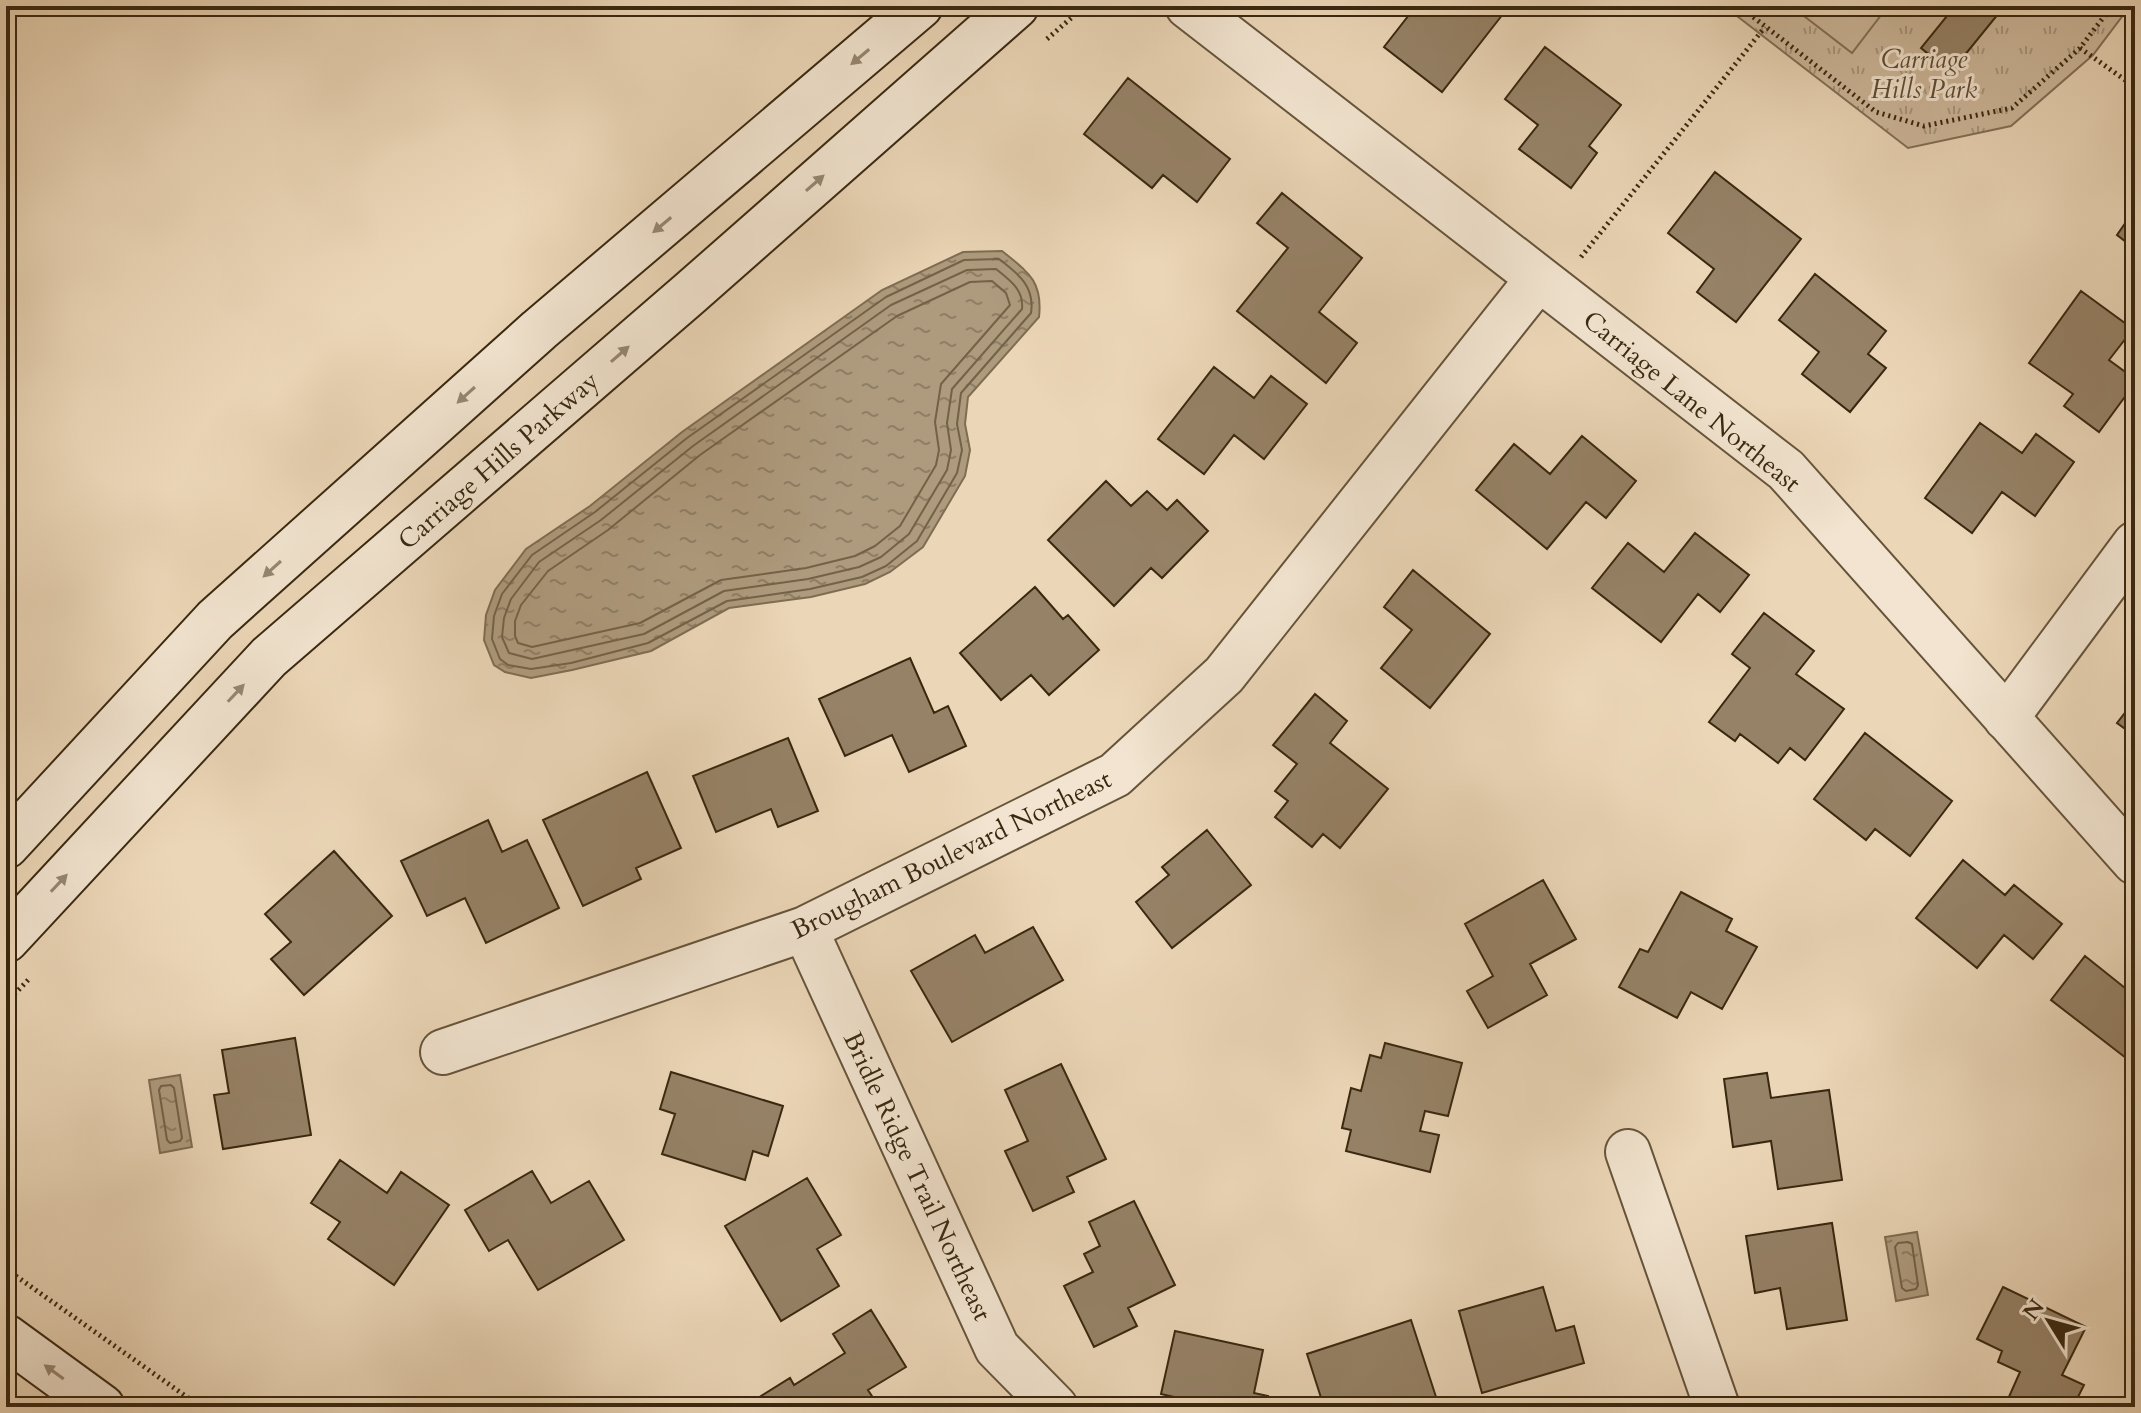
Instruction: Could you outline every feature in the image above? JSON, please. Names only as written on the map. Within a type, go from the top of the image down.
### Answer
[{"type":"street","points":[[6,846],[215,620],[539,330],[920,6]]},
{"type":"street","name":"Carriage Hills Parkway","points":[[6,940],[269,657],[701,284],[1016,6]]},
{"type":"street","name":"Carriage Lane Northeast","points":[[1188,6],[1786,470],[2135,862]]},
{"type":"street","name":"Brougham Boulevard Northeast","points":[[443,1052],[805,929],[1115,775],[1224,675],[1538,279]]},
{"type":"street","points":[[2006,718],[2135,544]]},
{"type":"street","name":"Bridle Ridge Trail Northeast","points":[[805,929],[997,1348],[1055,1407]]},
{"type":"street","points":[[1628,1152],[1717,1407]]},
{"type":"street","points":[[6,1337],[102,1407]]},
{"type":"path","points":[[1038,47],[1085,6]]},
{"type":"path","points":[[1739,6],[1876,112],[1924,126],[2012,108],[2080,48],[2112,6]]},
{"type":"path","points":[[1577,262],[1765,27]]},
{"type":"path","points":[[2080,48],[2135,87]]},
{"type":"path","points":[[6,1003],[36,971]]},
{"type":"path","points":[[6,1269],[201,1407]]},
{"type":"green space","name":"Carriage Hills Park","points":[[1724,6],[2130,6],[2093,55],[2011,126],[1908,148]]},
{"type":"green space","points":[[1791,6],[1888,6],[1852,53]]},
{"type":"water","points":[[1002,251],[1032,278],[1039,294],[1039,317],[968,397],[965,424],[970,450],[965,476],[923,547],[890,572],[865,584],[811,597],[729,608],[651,651],[531,678],[505,672],[494,665],[484,640],[486,615],[495,590],[526,549],[590,506],[682,432],[882,290],[963,252]]},
{"type":"water","points":[[180,1075],[192,1147],[160,1153],[149,1080]]},
{"type":"water","points":[[1917,1232],[1928,1295],[1896,1301],[1885,1237]]},
{"type":"building","points":[[1416,6],[1493,6],[1503,14],[1442,92],[1384,47]]},
{"type":"building","points":[[1955,6],[2003,8],[1951,72],[1921,48]]},
{"type":"building","points":[[1545,47],[1621,105],[1589,146],[1597,153],[1571,188],[1519,149],[1538,125],[1505,99]]},
{"type":"building","points":[[1128,78],[1230,159],[1197,202],[1163,175],[1152,188],[1084,134]]},
{"type":"building","points":[[1715,172],[1801,239],[1736,322],[1697,292],[1714,269],[1668,233]]},
{"type":"building","points":[[1282,193],[1362,258],[1319,312],[1357,343],[1326,383],[1237,311],[1288,248],[1257,223]]},
{"type":"building","points":[[2135,209],[2135,249],[2117,235]]},
{"type":"building","points":[[1815,274],[1886,331],[1868,354],[1886,368],[1850,412],[1802,374],[1819,352],[1779,320]]},
{"type":"building","points":[[2081,291],[2133,329],[2109,360],[2135,379],[2135,383],[2099,432],[2064,406],[2073,394],[2029,363]]},
{"type":"building","points":[[1214,367],[1254,398],[1271,376],[1307,404],[1264,459],[1234,435],[1204,474],[1158,439]]},
{"type":"building","points":[[1980,423],[2022,453],[2036,434],[2074,462],[2035,516],[2002,492],[1972,533],[1925,498]]},
{"type":"building","points":[[1582,436],[1636,481],[1606,518],[1586,502],[1547,549],[1476,490],[1514,444],[1550,474]]},
{"type":"building","points":[[1106,481],[1131,506],[1147,491],[1167,510],[1177,500],[1208,531],[1162,578],[1151,568],[1114,606],[1048,540]]},
{"type":"building","points":[[1695,533],[1749,575],[1720,612],[1698,594],[1661,642],[1592,588],[1628,543],[1664,572]]},
{"type":"building","points":[[1413,570],[1490,634],[1430,708],[1381,668],[1412,630],[1384,607]]},
{"type":"building","points":[[1035,587],[1063,619],[1068,615],[1099,650],[1049,695],[1031,675],[1001,700],[960,653]]},
{"type":"building","points":[[1764,613],[1814,651],[1796,674],[1844,709],[1805,760],[1790,748],[1778,763],[1740,734],[1735,741],[1709,722],[1750,668],[1732,654]]},
{"type":"building","points":[[910,658],[934,713],[948,706],[966,746],[909,772],[892,735],[845,756],[819,699]]},
{"type":"building","points":[[1315,694],[1347,721],[1330,743],[1388,789],[1340,848],[1323,834],[1312,847],[1275,817],[1288,801],[1275,791],[1297,764],[1273,745]]},
{"type":"building","points":[[2135,700],[2135,736],[2117,723]]},
{"type":"building","points":[[1865,733],[1952,801],[1910,856],[1875,829],[1866,840],[1814,799]]},
{"type":"building","points":[[788,738],[818,811],[778,827],[771,809],[716,832],[693,776]]},
{"type":"building","points":[[647,772],[681,848],[636,868],[641,879],[583,906],[543,820]]},
{"type":"building","points":[[488,820],[502,852],[527,840],[559,908],[486,943],[465,898],[427,916],[401,861]]},
{"type":"building","points":[[1207,830],[1251,885],[1172,948],[1136,902],[1169,875],[1162,867]]},
{"type":"building","points":[[334,851],[392,916],[304,995],[271,959],[291,942],[265,914]]},
{"type":"building","points":[[1963,860],[2005,895],[2014,885],[2062,924],[2033,959],[2004,935],[1977,968],[1916,918]]},
{"type":"building","points":[[1543,880],[1576,939],[1530,964],[1547,995],[1488,1028],[1467,991],[1493,976],[1465,924]]},
{"type":"building","points":[[1681,892],[1732,919],[1726,931],[1757,947],[1722,1009],[1691,992],[1677,1018],[1619,987],[1640,949],[1648,952]]},
{"type":"building","points":[[1033,927],[1063,980],[952,1042],[911,971],[975,935],[985,953]]},
{"type":"building","points":[[2085,956],[2135,996],[2135,1065],[2051,1000]]},
{"type":"building","points":[[295,1038],[311,1135],[223,1149],[214,1095],[229,1093],[222,1050]]},
{"type":"building","points":[[1385,1043],[1462,1063],[1448,1116],[1425,1111],[1420,1131],[1439,1135],[1430,1172],[1346,1151],[1351,1130],[1342,1128],[1351,1088],[1361,1091],[1370,1055],[1381,1058]]},
{"type":"building","points":[[1061,1064],[1106,1159],[1067,1177],[1074,1192],[1033,1211],[1005,1151],[1028,1141],[1005,1090]]},
{"type":"building","points":[[671,1072],[783,1106],[768,1156],[753,1151],[745,1180],[662,1154],[675,1114],[660,1109]]},
{"type":"building","points":[[1767,1073],[1771,1098],[1829,1090],[1842,1180],[1778,1189],[1771,1141],[1733,1147],[1724,1079]]},
{"type":"building","points":[[340,1160],[387,1193],[401,1172],[449,1205],[394,1285],[328,1239],[340,1222],[311,1203]]},
{"type":"building","points":[[532,1171],[551,1203],[589,1181],[624,1240],[538,1290],[508,1240],[489,1251],[465,1210]]},
{"type":"building","points":[[807,1178],[841,1235],[817,1249],[839,1286],[781,1321],[725,1226]]},
{"type":"building","points":[[1134,1201],[1175,1285],[1128,1308],[1137,1326],[1094,1347],[1064,1286],[1093,1272],[1084,1254],[1100,1246],[1089,1222]]},
{"type":"building","points":[[1832,1223],[1847,1320],[1787,1329],[1780,1288],[1755,1293],[1746,1236]]},
{"type":"building","points":[[1543,1287],[1556,1331],[1574,1326],[1584,1363],[1482,1393],[1459,1311]]},
{"type":"building","points":[[2003,1287],[2086,1327],[2062,1375],[2084,1385],[2073,1407],[2023,1407],[2008,1399],[2020,1372],[1998,1362],[2002,1351],[1977,1339]]},
{"type":"building","points":[[871,1310],[906,1367],[868,1390],[879,1407],[768,1407],[761,1396],[790,1378],[794,1385],[845,1353],[833,1334]]},
{"type":"building","points":[[1411,1320],[1438,1403],[1426,1407],[1390,1407],[1389,1403],[1376,1407],[1324,1407],[1307,1354]]},
{"type":"building","points":[[1175,1331],[1263,1350],[1254,1393],[1268,1396],[1266,1407],[1217,1407],[1161,1394]]}]
